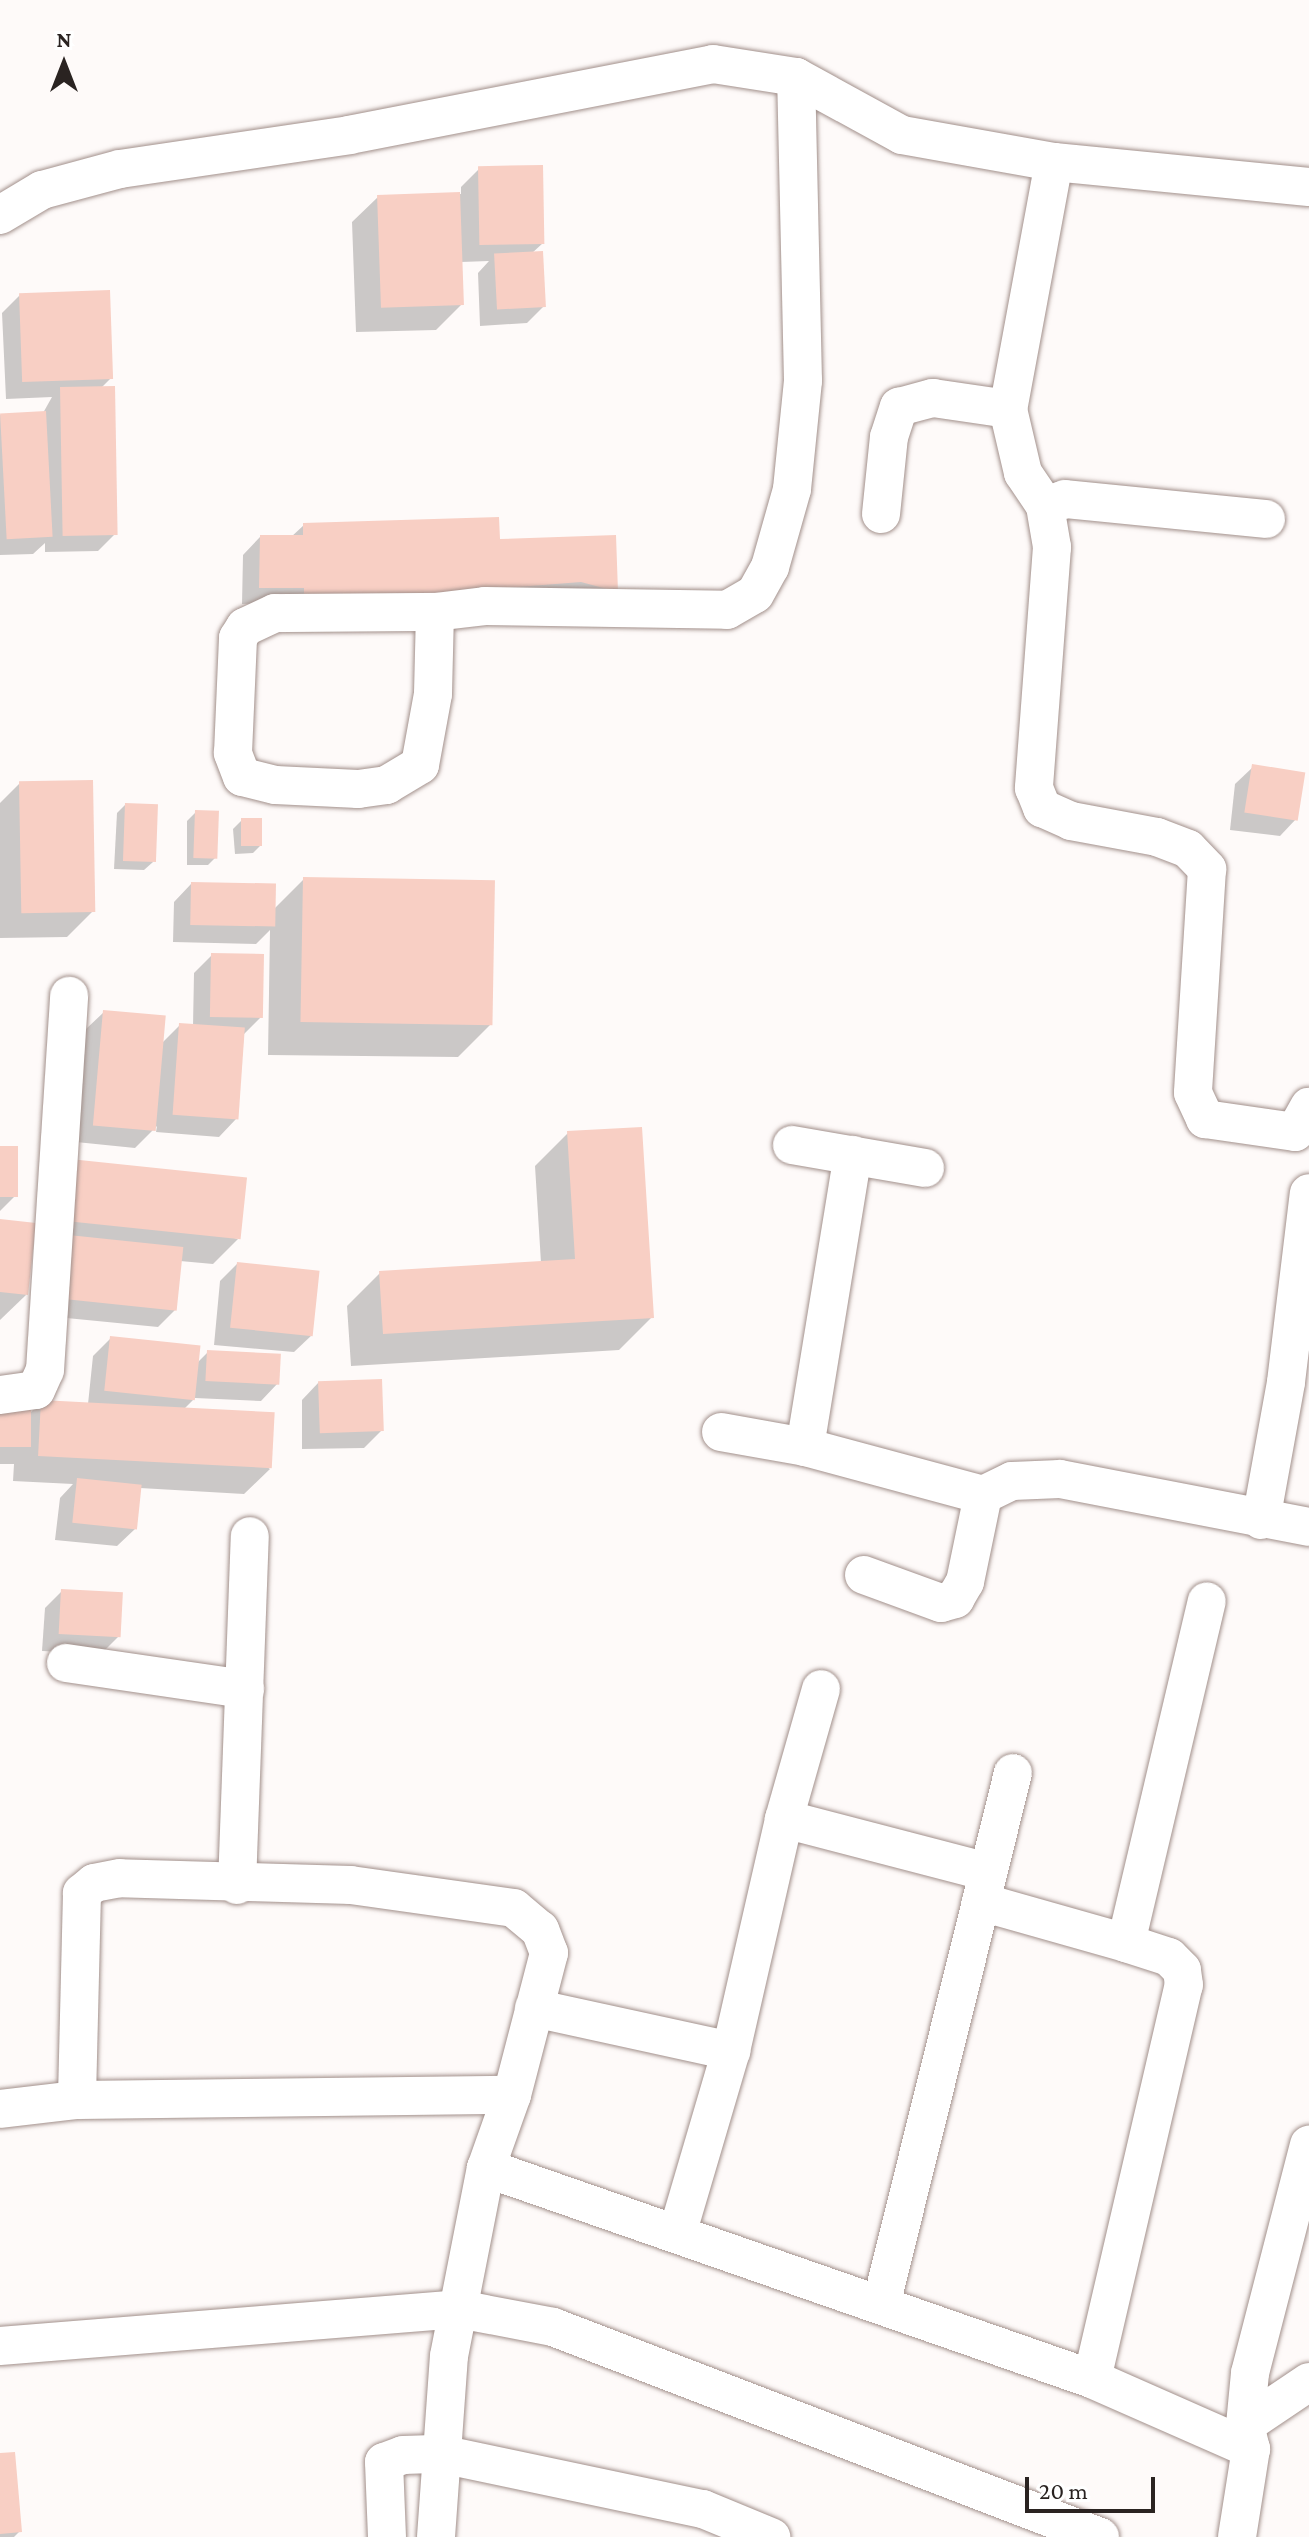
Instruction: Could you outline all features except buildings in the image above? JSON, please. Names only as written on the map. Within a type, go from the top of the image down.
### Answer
[{"type":"street","points":[[0,215],[42,190],[120,169],[349,135],[634,75],[713,64],[796,77],[902,135],[1054,162],[1309,187]]},
{"type":"street","points":[[435,612],[433,694],[420,765],[387,785],[358,789],[275,785],[242,777],[233,753],[238,638],[255,619],[275,613],[435,612],[485,606],[727,610],[755,594],[770,567],[792,489],[803,381],[796,77]]},
{"type":"street","points":[[1054,162],[1008,409],[1023,473],[1045,506],[1052,547],[1034,788],[1042,808],[1071,821],[1157,837],[1188,849],[1207,869],[1193,1093],[1205,1119],[1295,1132],[1309,1107]]},
{"type":"street","points":[[881,514],[889,437],[899,407],[933,398],[1008,409]]},
{"type":"street","points":[[1045,506],[1065,499],[1266,519]]},
{"type":"street","points":[[0,1395],[36,1390],[45,1370],[69,996]]},
{"type":"street","points":[[792,1145],[925,1168]]},
{"type":"street","points":[[805,1447],[853,1155]]},
{"type":"street","points":[[1261,1520],[1286,1382],[1309,1193]]},
{"type":"street","points":[[721,1432],[805,1447],[983,1495],[1012,1481],[1060,1479],[1309,1527]]},
{"type":"street","points":[[864,1575],[941,1603],[955,1599],[965,1582],[983,1495]]},
{"type":"street","points":[[237,1885],[250,1536]]},
{"type":"street","points":[[1126,1943],[1207,1601]]},
{"type":"street","points":[[66,1663],[245,1689]]},
{"type":"street","points":[[678,2231],[731,2051],[784,1819],[821,1689]]},
{"type":"street","points":[[881,2305],[1013,1773]]},
{"type":"street","points":[[784,1819],[985,1887],[1169,1957],[1182,1970],[1184,1985],[1092,2379]]},
{"type":"street","points":[[77,2100],[82,1893],[94,1883],[120,1878],[237,1885],[351,1885],[514,1908],[540,1930],[549,1953],[512,2095],[486,2168],[459,2309],[441,2454],[436,2537]]},
{"type":"street","points":[[534,2008],[731,2051]]},
{"type":"street","points":[[0,2109],[77,2100],[512,2095]]},
{"type":"street","points":[[1237,2537],[1248,2437],[1250,2373],[1309,2145]]},
{"type":"street","points":[[486,2168],[678,2231],[1248,2437]]},
{"type":"street","points":[[0,2346],[459,2309],[553,2327],[1100,2537]]},
{"type":"street","points":[[1248,2437],[1309,2382]]},
{"type":"street","points":[[387,2537],[384,2462],[403,2455],[441,2454],[701,2523],[771,2537]]}]
